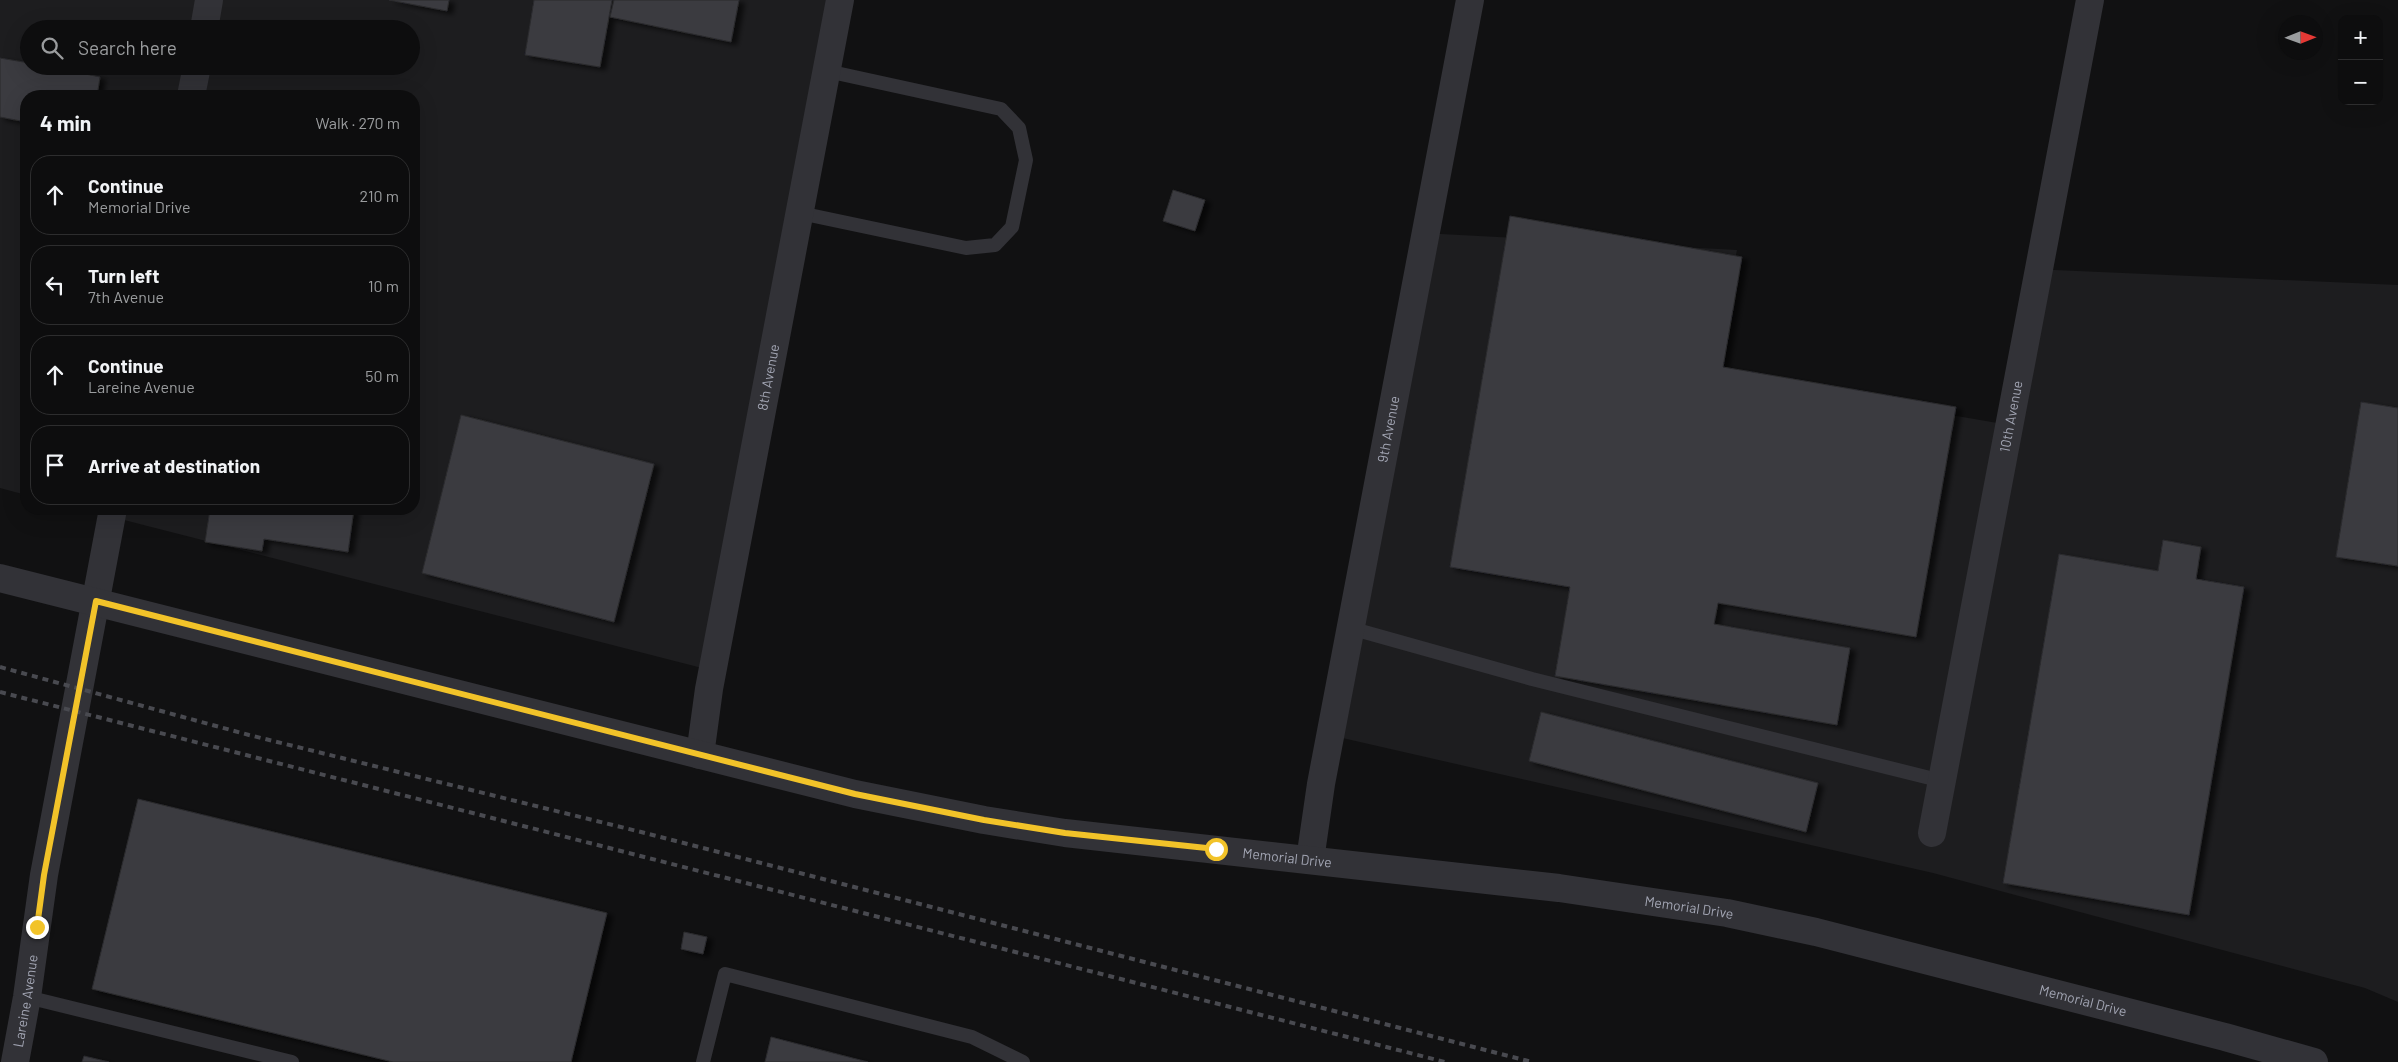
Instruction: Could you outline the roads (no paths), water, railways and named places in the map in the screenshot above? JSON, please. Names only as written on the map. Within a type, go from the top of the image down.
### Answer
[{"type":"street","points":[[206,20],[209,0]]},
{"type":"street","name":"8th Avenue","points":[[700,755],[709,689],[840,0]]},
{"type":"street","name":"9th Avenue","points":[[1310,860],[1321,784],[1350,628],[1470,0]]},
{"type":"street","name":"10th Avenue","points":[[1932,833],[2090,0]]},
{"type":"street","points":[[192,90],[195,75]]},
{"type":"street","name":"Lareine Avenue","points":[[15,1062],[27,997],[44,875],[112,515]]},
{"type":"street","name":"Memorial Drive","points":[[0,578],[855,794],[984,820],[1065,833],[1559,888],[1727,913],[1825,934],[2225,1037],[2314,1062]]},
{"type":"lane","points":[[800,213],[966,248],[995,246],[1012,227],[1026,160],[1019,128],[1001,109],[827,71]]},
{"type":"lane","points":[[1350,628],[1532,679],[1942,781]]},
{"type":"lane","points":[[703,1062],[725,974],[972,1037],[1023,1062]]},
{"type":"lane","points":[[27,997],[292,1062]]},
{"type":"railway","points":[[0,667],[249,735],[637,831],[1532,1062]]},
{"type":"railway","points":[[0,692],[1445,1062]]}]
